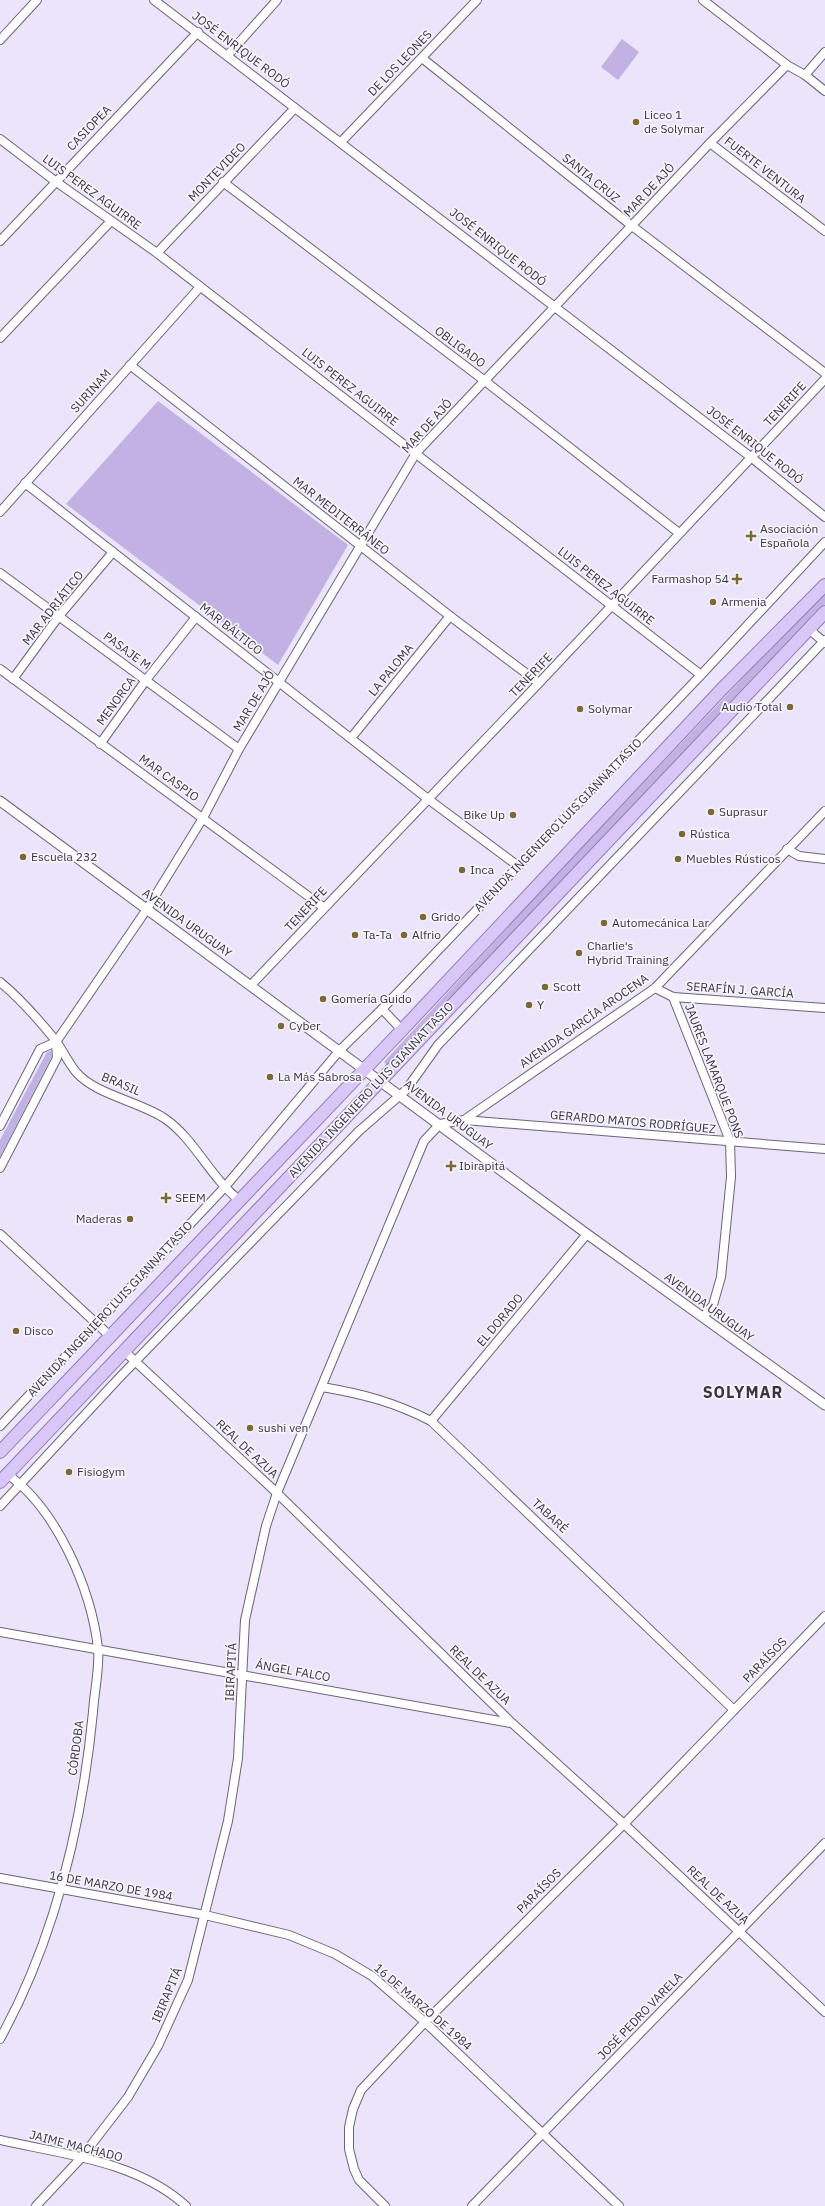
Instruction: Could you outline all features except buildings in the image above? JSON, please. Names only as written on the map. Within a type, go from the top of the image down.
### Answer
[{"type":"main road","name":"AVENIDA INGENIERO LUIS GIANNATTASIO","points":[[0,1452],[364,1068],[402,1030],[721,690],[825,585]]},
{"type":"main road","name":"AVENIDA INGENIERO LUIS GIANNATTASIO","points":[[4,1478],[123,1350],[825,612]]},
{"type":"street","points":[[0,40],[37,0]]},
{"type":"street","name":"JOSÉ ENRIQUE RODÓ","points":[[154,0],[198,32],[752,458],[825,517]]},
{"type":"street","points":[[228,55],[277,0]]},
{"type":"street","name":"DE LOS LEONES","points":[[341,142],[477,0]]},
{"type":"street","points":[[703,0],[787,65],[805,75],[825,91]]},
{"type":"street","name":"CASIOPEA","points":[[0,241],[55,181],[198,32]]},
{"type":"street","points":[[805,75],[825,52]]},
{"type":"street","name":"SANTA CRUZ","points":[[422,58],[632,226],[825,373]]},
{"type":"street","name":"MAR DE AJÓ","points":[[56,1042],[147,909],[203,818],[239,749],[416,453],[710,143],[787,65]]},
{"type":"street","name":"MONTEVIDEO","points":[[157,253],[223,182],[296,108]]},
{"type":"street","name":"LUIS PEREZ AGUIRRE","points":[[0,139],[55,181],[157,253],[701,675]]},
{"type":"street","name":"FUERTE VENTURA","points":[[710,143],[825,232]]},
{"type":"street","name":"OBLIGADO","points":[[223,182],[485,381],[679,533]]},
{"type":"street","points":[[0,338],[111,221]]},
{"type":"street","name":"SURINAM","points":[[0,512],[200,287]]},
{"type":"street","name":"MAR MEDITERRÁNEO","points":[[130,365],[450,616],[540,683]]},
{"type":"street","name":"TENERIFE","points":[[251,985],[323,907],[540,683],[825,379]]},
{"type":"street","name":"MAR BÁLTICO","points":[[25,483],[428,799],[518,866]]},
{"type":"street","name":"AVENIDA INGENIERO LUIS GIANNATTASIO","points":[[0,1426],[224,1188],[340,1050],[382,1009],[701,675],[825,542]]},
{"type":"street","name":"MAR ADRIÁTICO","points":[[13,679],[59,616],[113,552]]},
{"type":"street","name":"PASAJE M","points":[[0,573],[239,749]]},
{"type":"street","name":"LA PALOMA","points":[[351,738],[450,616]]},
{"type":"street","name":"MENORCA","points":[[100,744],[146,680],[196,617]]},
{"type":"street","points":[[809,629],[824,641]]},
{"type":"street","name":"AVENIDA INGENIERO LUIS GIANNATTASIO","points":[[0,1506],[135,1361],[359,1131],[401,1095],[438,1045],[824,641]]},
{"type":"street","name":"MAR CASPIO","points":[[0,669],[323,907]]},
{"type":"street","name":"AVENIDA URUGUAY","points":[[0,801],[340,1050],[587,1234],[825,1405]]},
{"type":"street","name":"AVENIDA GARCÍA AROCENA","points":[[464,1120],[655,988],[825,810]]},
{"type":"street","points":[[787,849],[799,856],[825,859]]},
{"type":"street","name":"BRASIL","points":[[0,982],[15,994],[56,1042],[76,1072],[88,1082],[144,1106],[165,1119],[180,1132],[224,1188],[239,1200]]},
{"type":"street","name":"SERAFÍN J. GARCÍA","points":[[655,988],[673,997],[825,1008]]},
{"type":"street","name":"JAURES LAMARQUE PONS","points":[[673,997],[730,1141],[731,1177],[721,1277],[713,1304],[703,1317]]},
{"type":"street","points":[[382,1009],[402,1030]]},
{"type":"street","points":[[0,1126],[40,1049],[56,1042],[57,1058],[0,1168]]},
{"type":"street","name":"GERARDO MATOS RODRÍGUEZ","points":[[440,1124],[464,1120],[825,1149]]},
{"type":"street","name":"IBIRAPITÁ","points":[[36,2206],[81,2158],[128,2097],[158,2046],[188,1980],[228,1821],[238,1758],[245,1620],[251,1586],[266,1526],[277,1493],[424,1141],[440,1124]]},
{"type":"street","points":[[0,1234],[110,1336]]},
{"type":"street","name":"EL DORADO","points":[[431,1421],[587,1234]]},
{"type":"street","name":"REAL DE AZUA","points":[[123,1350],[277,1493],[512,1723],[624,1824],[825,2012]]},
{"type":"street","name":"TABARÉ","points":[[322,1387],[360,1394],[402,1406],[431,1421],[734,1710]]},
{"type":"street","name":"CÓRDOBA","points":[[0,2039],[37,1961],[75,1834],[88,1757],[98,1650],[90,1604],[74,1560],[45,1514],[21,1484],[4,1478]]},
{"type":"street","name":"PARAÍSOS","points":[[385,2206],[359,2180],[354,2169],[350,2148],[349,2127],[353,2109],[361,2090],[425,2022],[624,1824],[825,1616]]},
{"type":"street","name":"ÁNGEL FALCO","points":[[0,1632],[512,1723]]},
{"type":"street","name":"JOSÉ PEDRO VARELA","points":[[472,2206],[738,1930],[825,1843]]},
{"type":"street","name":"16 DE MARZO DE 1984","points":[[0,1878],[205,1915],[289,1935],[335,1954],[372,1976],[425,2022],[619,2206]]},
{"type":"street","name":"JAIME MACHADO","points":[[0,2140],[81,2158],[127,2172],[155,2185],[186,2206]]},
{"type":"shaded area","points":[[622,39],[639,52],[618,80],[601,67]]},
{"type":"shaded area","points":[[158,401],[348,545],[278,665],[66,504]]},
{"type":"shaded area","points":[[825,592],[825,604],[387,1065],[384,1062],[551,880]]},
{"type":"shaded area","points":[[51,1051],[52,1056],[0,1157],[0,1140],[47,1052]]},
{"type":"place","name":"Liceo 1 de Solymar","points":[[636,122]]},
{"type":"place","name":"Asociación Española","points":[[751,536]]},
{"type":"place","name":"Farmashop 54","points":[[737,579]]},
{"type":"place","name":"Armenia","points":[[713,602]]},
{"type":"place","name":"Audio Total","points":[[790,707]]},
{"type":"place","name":"Solymar","points":[[580,709]]},
{"type":"place","name":"Suprasur","points":[[711,812]]},
{"type":"place","name":"Bike Up","points":[[513,815]]},
{"type":"place","name":"Rústica","points":[[682,834]]},
{"type":"place","name":"Escuela 232","points":[[23,857]]},
{"type":"place","name":"Muebles Rústicos","points":[[678,859]]},
{"type":"place","name":"Inca","points":[[462,870]]},
{"type":"place","name":"Grido","points":[[423,917]]},
{"type":"place","name":"Automecánica Lar","points":[[604,923]]},
{"type":"place","name":"Ta-Ta","points":[[355,935]]},
{"type":"place","name":"Alfrio","points":[[404,935]]},
{"type":"place","name":"Charlie's Hybrid Training","points":[[579,953]]},
{"type":"place","name":"Scott","points":[[545,987]]},
{"type":"place","name":"Gomería Guido","points":[[323,999]]},
{"type":"place","name":"Y","points":[[529,1005]]},
{"type":"place","name":"Cyber","points":[[281,1026]]},
{"type":"place","name":"La Más Sabrosa","points":[[270,1077]]},
{"type":"place","name":"Ibirapitá","points":[[451,1166]]},
{"type":"place","name":"SEEM","points":[[166,1198]]},
{"type":"place","name":"Maderas","points":[[130,1219]]},
{"type":"place","name":"Disco","points":[[16,1331]]},
{"type":"place","name":"sushi ven","points":[[250,1428]]},
{"type":"place","name":"Fisiogym","points":[[69,1472]]},
{"type":"district","name":"SOLYMAR","points":[[743,1392]]}]
